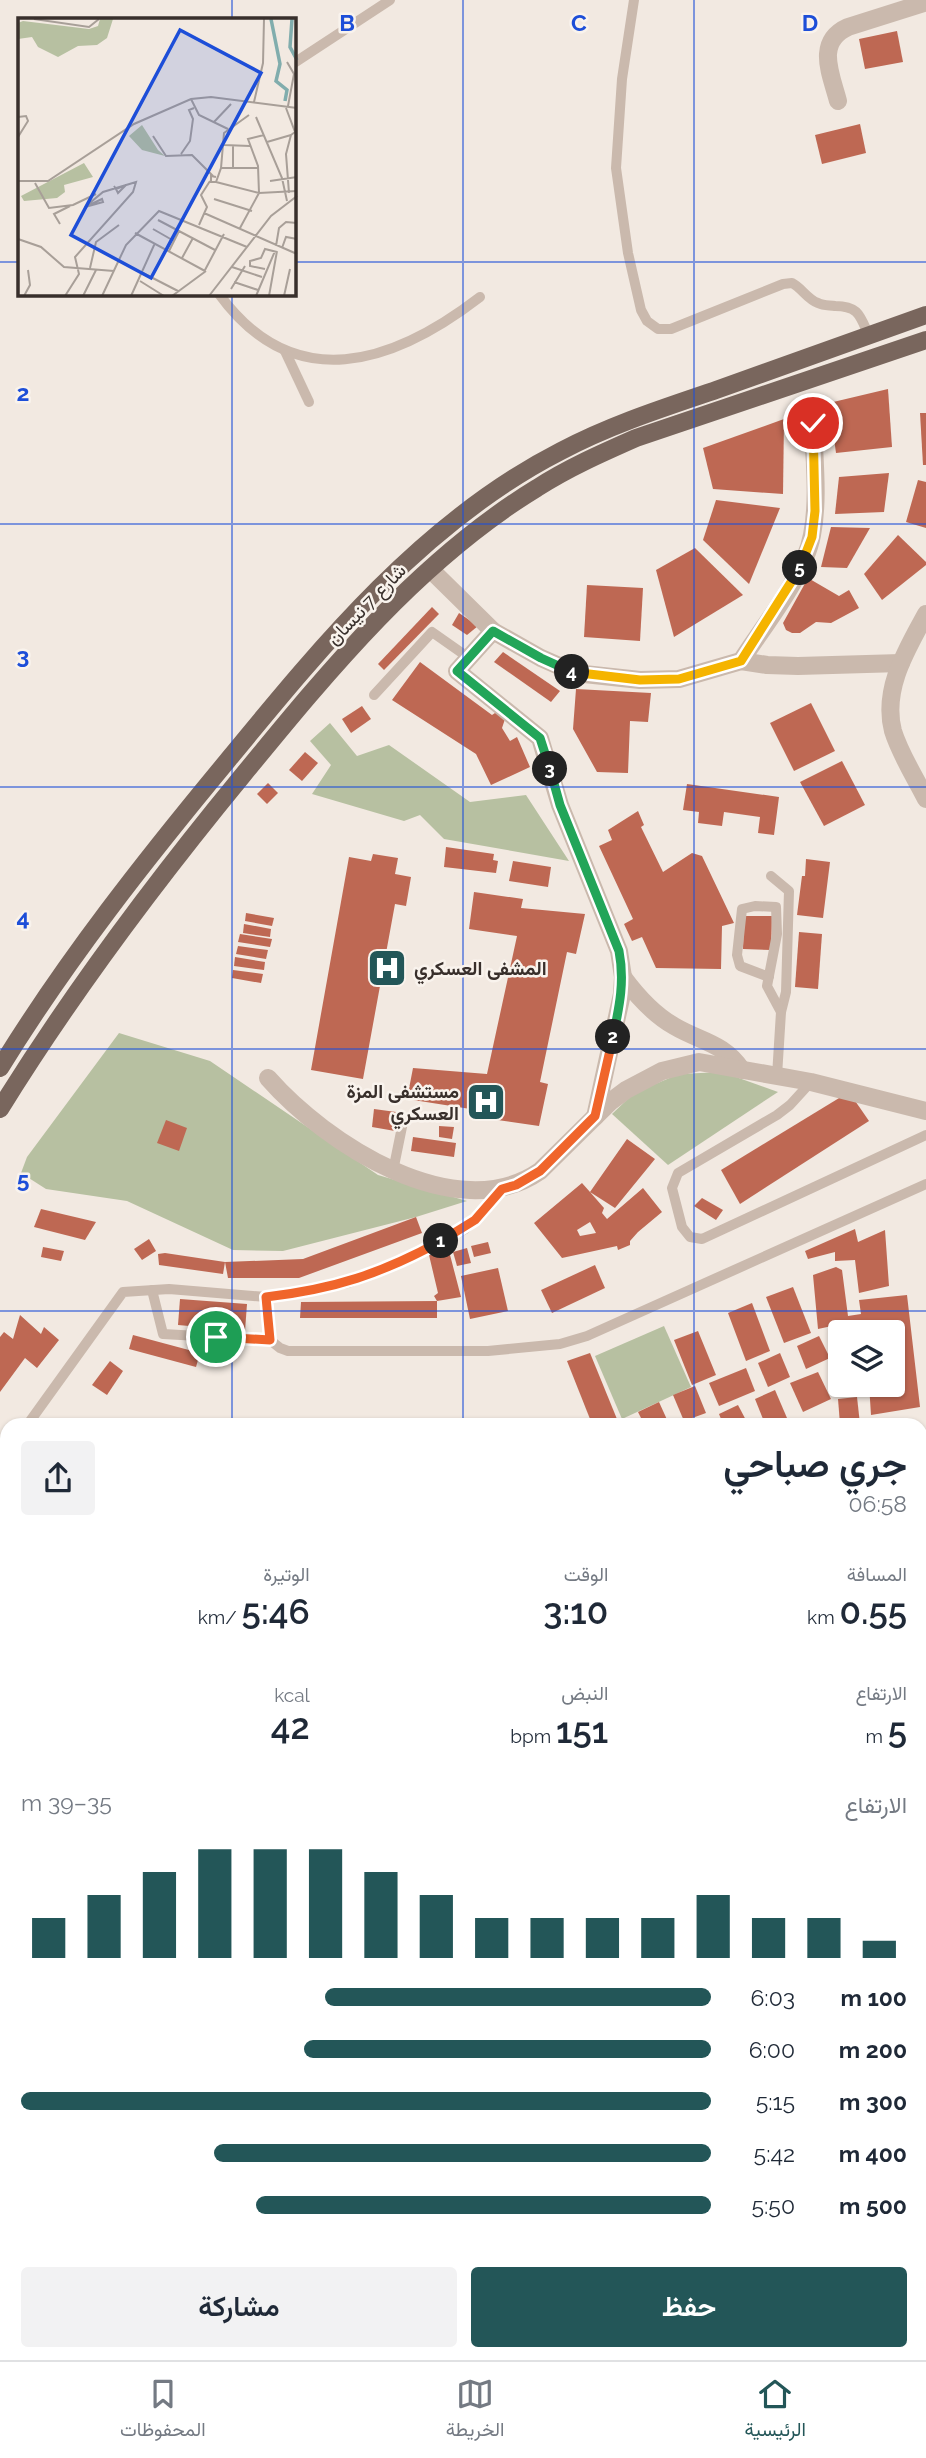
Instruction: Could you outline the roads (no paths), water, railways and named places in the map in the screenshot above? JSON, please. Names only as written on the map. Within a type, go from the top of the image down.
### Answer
[{"type":"main road","name":"شارع 7 نيسان","points":[[0,1068],[72,960],[156,846],[282,694],[359,607],[429,541],[515,477],[595,434],[926,316]]},
{"type":"main road","name":"شارع 7 نيسان","points":[[0,1109],[89,972],[173,859],[366,631],[430,569],[504,510],[535,489],[601,453],[636,438],[926,340]]},
{"type":"street","points":[[838,101],[828,60],[827,49],[831,39],[848,27],[924,5]]},
{"type":"street","points":[[741,661],[798,573],[812,537],[815,511],[813,423]]},
{"type":"street","points":[[430,569],[493,631],[541,658],[575,673],[640,680],[679,679],[741,661],[798,666],[901,663]]},
{"type":"street","points":[[926,614],[901,663],[891,696],[893,731],[926,799]]},
{"type":"street","points":[[493,631],[457,671],[540,738],[560,805],[615,939],[623,977],[619,1010],[595,1116]]},
{"type":"street","points":[[623,977],[635,993],[662,1018],[720,1046],[736,1060],[742,1070]]},
{"type":"street","points":[[268,1078],[298,1109],[350,1147],[393,1171],[426,1182],[464,1189],[502,1189],[516,1185],[540,1171],[595,1116],[626,1090],[662,1071],[699,1062],[811,1082],[926,1111]]},
{"type":"lane","points":[[296,63],[390,0]]},
{"type":"lane","points":[[634,0],[622,79],[616,168],[628,253],[644,316],[658,329],[671,329],[783,284],[792,283],[815,302],[853,308],[869,336]]},
{"type":"lane","points":[[221,296],[242,323],[269,343],[303,356],[335,360],[398,347],[432,331],[480,297]]},
{"type":"lane","points":[[285,351],[309,402]]},
{"type":"lane","points":[[374,695],[432,632],[469,658]]},
{"type":"lane","points":[[771,876],[789,891],[786,992],[781,1012],[777,1076]]},
{"type":"lane","points":[[769,977],[740,965],[737,955],[742,909],[755,906],[776,907],[777,934],[769,977],[767,986],[781,1012]]},
{"type":"lane","points":[[811,1082],[778,1115],[678,1173],[672,1188],[682,1227],[690,1237],[702,1239],[926,1135]]},
{"type":"lane","points":[[393,1171],[403,1122]]},
{"type":"lane","points":[[152,1290],[163,1334],[270,1340],[280,1348],[296,1351],[522,1349],[573,1342],[926,1184]]},
{"type":"lane","points":[[32,1418],[123,1292],[169,1289],[266,1297],[348,1283],[407,1260],[465,1229],[485,1211],[502,1189]]},
{"type":"lane","points":[[266,1297],[270,1340]]},
{"type":"place","name":"المشفى العسكري","points":[[387,968]]},
{"type":"place","name":"مستشفى المزة العسكري","points":[[486,1102]]}]
